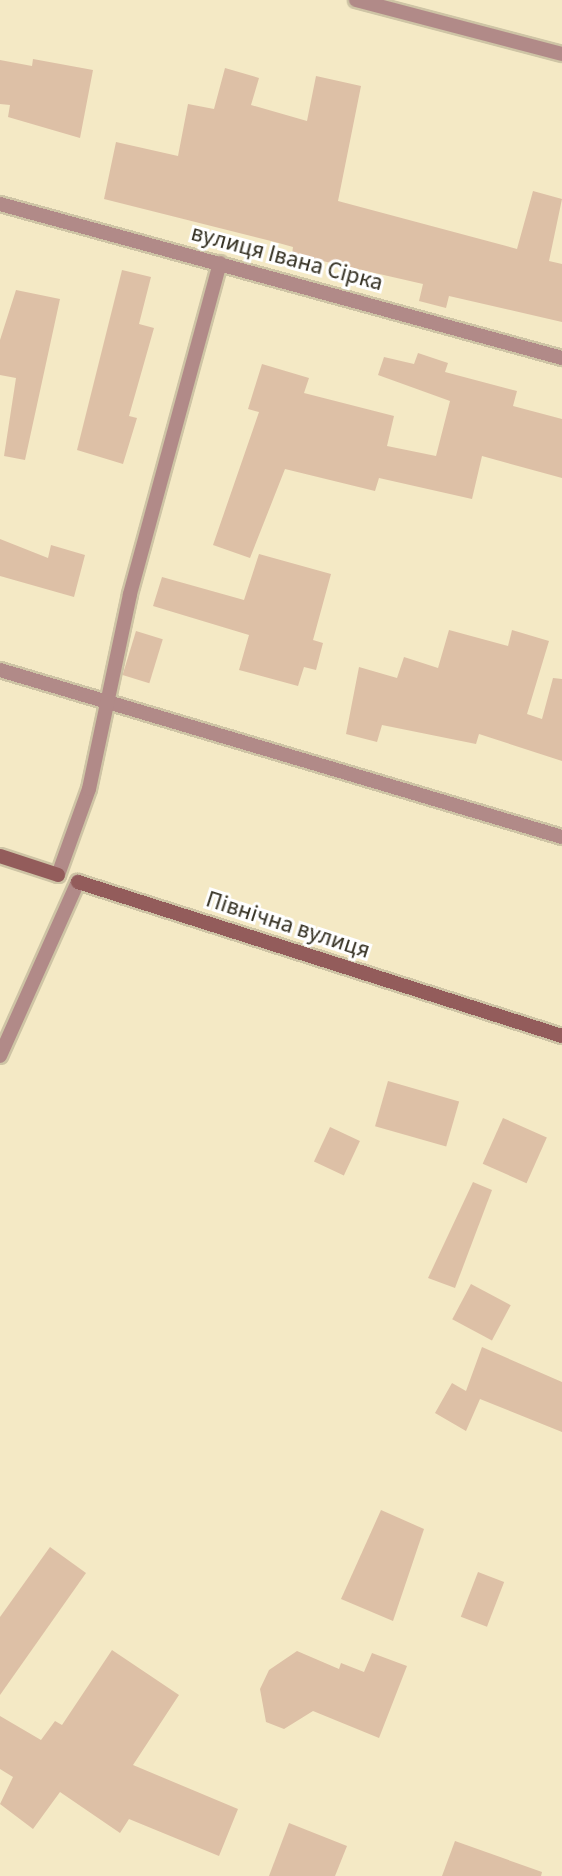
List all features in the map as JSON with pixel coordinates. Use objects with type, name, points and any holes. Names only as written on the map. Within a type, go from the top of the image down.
[{"type":"street","points":[[356,0],[562,54]]},
{"type":"street","name":"вулиця Івана Сірка","points":[[0,204],[562,358]]},
{"type":"street","points":[[58,875],[89,789],[107,702],[220,263]]},
{"type":"street","points":[[0,670],[562,837]]},
{"type":"street","name":"Північна вулиця","points":[[0,856],[562,1036]]},
{"type":"street","points":[[0,1056],[78,882]]},
{"type":"building","points":[[33,59],[93,70],[80,138],[8,117],[10,105],[0,104],[0,60],[32,66]]},
{"type":"building","points":[[225,68],[259,78],[251,105],[307,121],[316,76],[361,86],[338,201],[517,249],[533,191],[562,199],[549,261],[562,264],[562,322],[449,296],[446,308],[419,301],[423,284],[292,254],[293,247],[104,199],[116,142],[178,156],[188,104],[214,109]]},
{"type":"building","points":[[122,270],[151,277],[139,324],[154,328],[129,416],[137,418],[123,464],[77,450]]},
{"type":"building","points":[[16,290],[60,299],[25,460],[4,456],[16,378],[0,375],[0,340]]},
{"type":"building","points":[[418,353],[448,363],[445,372],[517,391],[513,406],[562,419],[562,478],[482,456],[472,499],[379,478],[375,491],[285,469],[250,558],[213,545],[259,412],[248,409],[262,364],[309,378],[304,393],[394,416],[387,446],[436,456],[450,401],[378,375],[384,357],[414,364]]},
{"type":"building","points":[[0,539],[48,558],[51,545],[85,555],[74,597],[0,576]]},
{"type":"building","points":[[259,554],[331,574],[313,640],[323,643],[316,670],[304,667],[298,686],[239,670],[249,635],[153,606],[162,577],[244,600]]},
{"type":"building","points":[[449,630],[508,646],[512,630],[549,641],[527,714],[542,719],[553,678],[562,679],[562,761],[479,734],[476,744],[382,725],[377,742],[346,734],[359,667],[397,678],[404,657],[438,668]]},
{"type":"building","points":[[136,631],[163,639],[149,683],[123,675]]},
{"type":"building","points":[[388,1081],[459,1101],[446,1147],[375,1126]]},
{"type":"building","points":[[503,1118],[547,1138],[527,1183],[483,1164]]},
{"type":"building","points":[[330,1127],[360,1141],[344,1175],[314,1161]]},
{"type":"building","points":[[473,1182],[492,1190],[455,1288],[428,1278]]},
{"type":"building","points":[[471,1284],[511,1305],[492,1340],[452,1319]]},
{"type":"building","points":[[482,1347],[562,1382],[562,1432],[480,1399],[466,1431],[435,1413],[452,1383],[466,1391]]},
{"type":"building","points":[[381,1510],[424,1529],[393,1621],[341,1599]]},
{"type":"building","points":[[50,1547],[86,1573],[0,1695],[0,1617]]},
{"type":"building","points":[[478,1572],[504,1582],[487,1627],[461,1617]]},
{"type":"building","points":[[112,1650],[179,1695],[133,1765],[238,1809],[219,1856],[129,1819],[120,1833],[60,1792],[33,1829],[0,1804],[13,1777],[0,1769],[0,1716],[41,1740],[55,1721],[62,1725]]},
{"type":"building","points":[[297,1651],[339,1669],[341,1663],[364,1672],[372,1653],[407,1666],[379,1738],[313,1711],[284,1729],[266,1722],[260,1689],[269,1670]]},
{"type":"building","points":[[289,1823],[347,1846],[335,1876],[269,1876]]},
{"type":"building","points":[[455,1841],[542,1872],[541,1876],[442,1876]]}]
